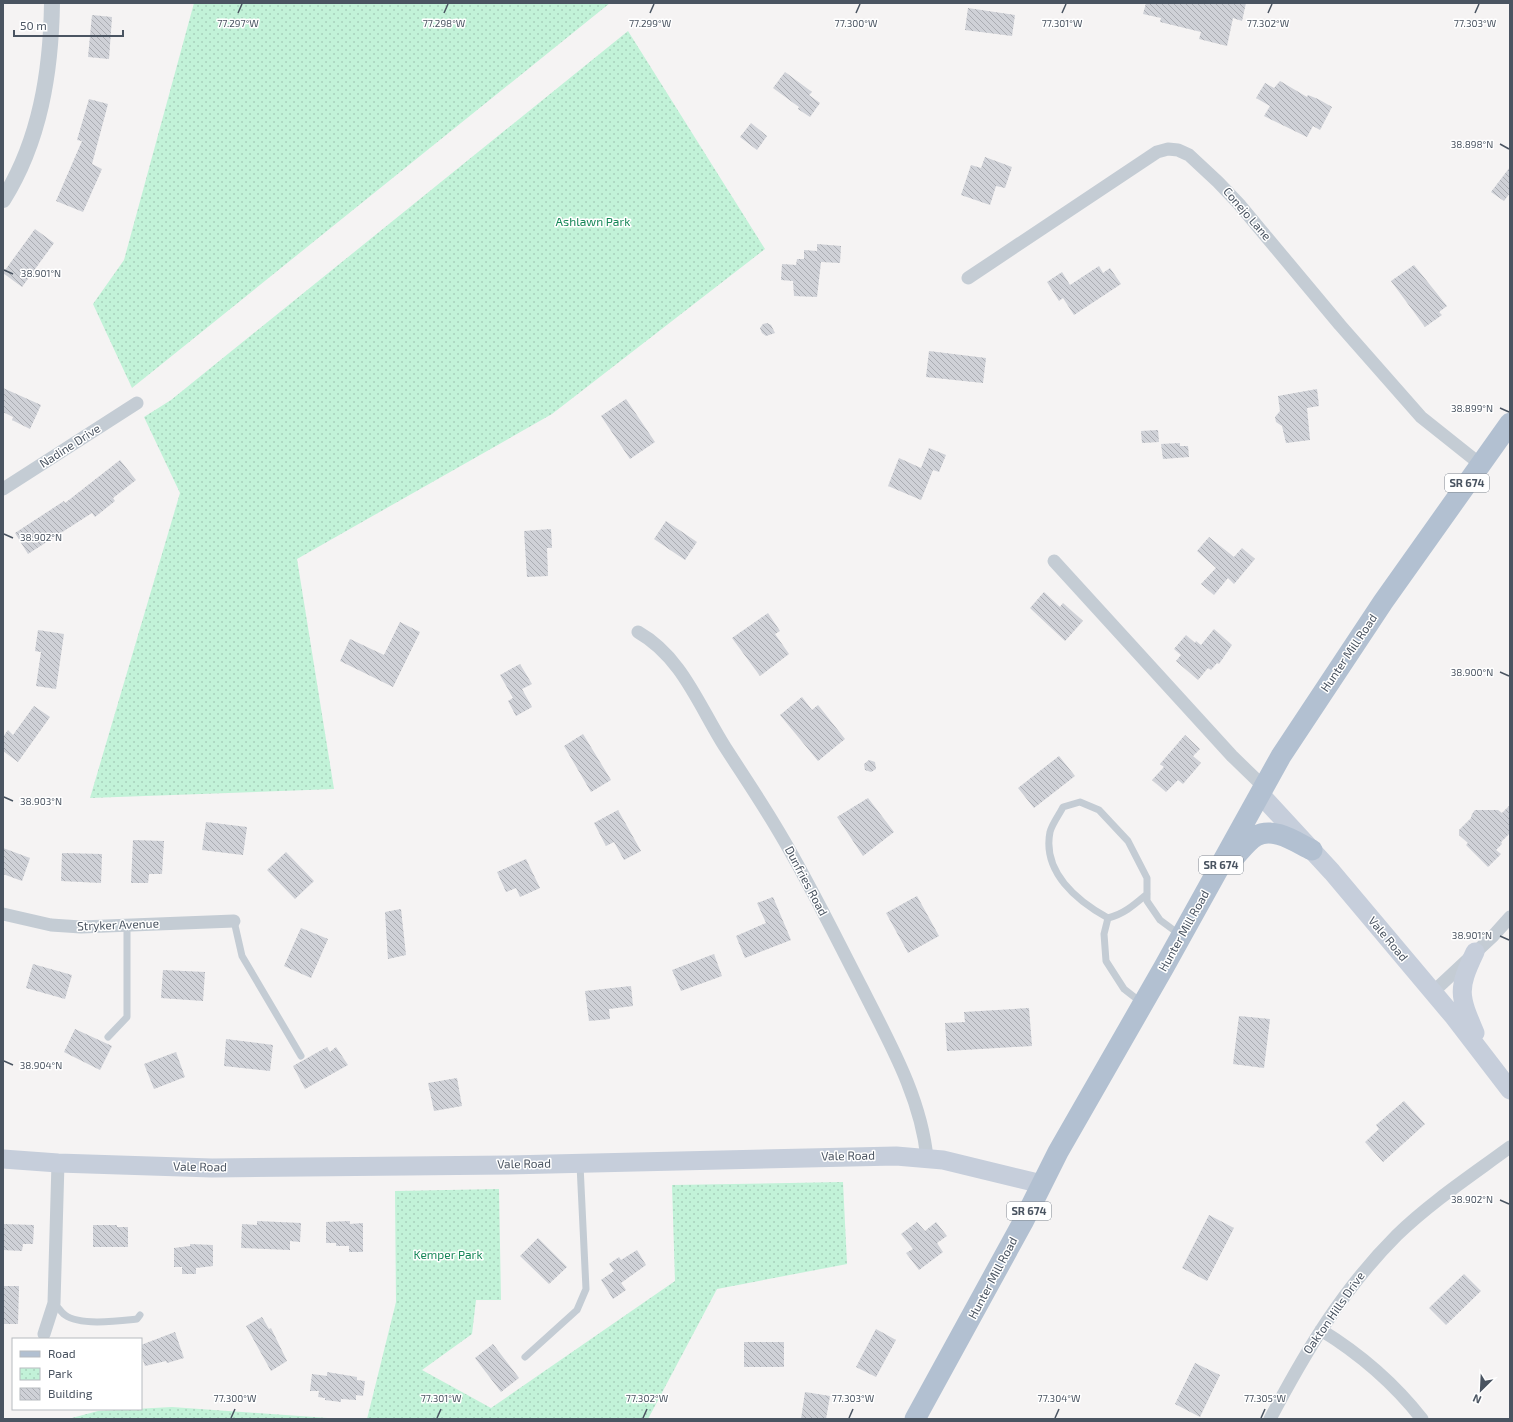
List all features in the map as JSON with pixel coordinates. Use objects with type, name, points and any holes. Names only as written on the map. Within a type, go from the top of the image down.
[{"type":"main road","name":"Hunter Mill Road","points":[[915,1419],[1020,1229],[1058,1152],[1142,1003],[1182,936],[1281,756],[1383,602],[1510,423]]},
{"type":"main road","name":"Vale Road","points":[[1262,790],[1433,992],[1484,1054],[1510,1090]]},
{"type":"main road","points":[[1210,883],[1251,840],[1260,834],[1273,834],[1287,838],[1312,850]]},
{"type":"main road","points":[[1475,952],[1462,982],[1461,996],[1484,1054]]},
{"type":"main road","name":"Vale Road","points":[[3,1159],[58,1163],[219,1168],[580,1163],[851,1156],[927,1158],[1042,1184]]},
{"type":"street","points":[[3,200],[24,160],[36,128],[44,94],[51,34],[52,3]]},
{"type":"street","name":"Conejo Lane","points":[[968,278],[1157,152],[1168,149],[1178,150],[1189,155],[1239,204],[1340,325],[1421,417],[1480,464]]},
{"type":"street","name":"Nadine Drive","points":[[3,489],[136,403]]},
{"type":"street","points":[[1054,561],[1262,790]]},
{"type":"street","name":"Dunfries Road","points":[[638,632],[650,639],[666,652],[678,668],[724,746],[779,831],[805,878],[902,1070],[919,1111],[925,1134],[927,1158]]},
{"type":"street","name":"Stryker Avenue","points":[[3,914],[22,920],[51,925],[81,927],[234,921]]},
{"type":"street","points":[[1433,992],[1510,917]]},
{"type":"street","name":"Oakton Hills Drive","points":[[1270,1419],[1306,1352],[1342,1298],[1367,1267],[1398,1234],[1434,1203],[1510,1147]]},
{"type":"street","points":[[44,1334],[54,1303],[58,1163]]},
{"type":"street","points":[[1321,1330],[1351,1348],[1375,1368],[1422,1419]]},
{"type":"lane","points":[[1147,894],[1120,915],[1108,918],[1092,909],[1070,892],[1049,858],[1050,832],[1063,807],[1080,802],[1099,810],[1128,840],[1147,878],[1147,894],[1147,901],[1160,920],[1182,936]]},
{"type":"lane","points":[[1108,918],[1104,934],[1106,961],[1124,989],[1142,1003]]},
{"type":"lane","points":[[234,921],[242,956],[301,1056]]},
{"type":"lane","points":[[108,1036],[127,1017],[127,925]]},
{"type":"lane","points":[[525,1358],[577,1310],[586,1289],[580,1163]]},
{"type":"lane","points":[[54,1303],[65,1315],[78,1321],[117,1321],[137,1319],[140,1315]]},
{"type":"green space","points":[[194,3],[610,3],[132,388],[93,304],[124,260]]},
{"type":"green space","name":"Ashlawn Park","points":[[628,31],[765,249],[552,414],[297,559],[334,789],[90,798],[180,493],[144,417],[171,400]]},
{"type":"green space","name":"Kemper Park","points":[[843,1182],[847,1264],[717,1289],[648,1419],[367,1419],[396,1302],[395,1191],[499,1189],[501,1300],[476,1300],[472,1334],[422,1370],[491,1408],[675,1281],[672,1185]]},
{"type":"green space","points":[[172,1407],[342,1419],[68,1419],[98,1411],[142,1410],[142,1409]]},
{"type":"building","points":[[1146,3],[1246,3],[1242,21],[1233,18],[1227,46],[1199,39],[1201,32],[1160,22],[1161,18],[1143,14]]},
{"type":"building","points":[[968,8],[1015,15],[1012,36],[965,30]]},
{"type":"building","points":[[92,15],[112,17],[109,59],[88,57]]},
{"type":"building","points":[[785,72],[812,92],[809,95],[820,103],[810,117],[773,88]]},
{"type":"building","points":[[1280,81],[1307,97],[1308,95],[1318,99],[1332,107],[1320,130],[1313,126],[1307,137],[1264,116],[1270,106],[1256,98],[1265,83],[1274,88]]},
{"type":"building","points":[[89,99],[108,104],[92,164],[102,169],[83,212],[56,201],[82,141],[77,140]]},
{"type":"building","points":[[751,123],[767,136],[757,150],[740,137]]},
{"type":"building","points":[[985,157],[1012,167],[1005,188],[996,186],[990,205],[961,195],[971,165],[981,168]]},
{"type":"building","points":[[1510,167],[1510,193],[1504,201],[1491,192]]},
{"type":"building","points":[[35,229],[54,243],[22,287],[3,273]]},
{"type":"building","points":[[817,244],[841,246],[840,263],[821,262],[817,297],[794,296],[793,281],[781,280],[782,264],[796,265],[797,259],[804,259],[804,250],[817,251]]},
{"type":"building","points":[[1414,265],[1447,306],[1439,312],[1442,315],[1425,327],[1391,281]]},
{"type":"building","points":[[1099,266],[1103,273],[1110,268],[1121,284],[1074,315],[1063,298],[1059,301],[1047,282],[1062,272],[1070,285]]},
{"type":"building","points":[[767,323],[771,325],[775,333],[766,336],[762,333],[760,328],[763,324]]},
{"type":"building","points":[[929,351],[986,358],[983,383],[926,377]]},
{"type":"building","points":[[3,388],[41,405],[30,429],[12,420],[13,417],[3,412]]},
{"type":"building","points":[[1317,389],[1319,406],[1307,408],[1310,440],[1286,443],[1282,426],[1276,422],[1275,417],[1280,411],[1278,396]]},
{"type":"building","points":[[626,399],[655,442],[630,459],[601,416]]},
{"type":"building","points":[[1158,430],[1159,442],[1142,443],[1141,431]]},
{"type":"building","points":[[1180,443],[1180,446],[1188,446],[1189,457],[1163,459],[1161,444]]},
{"type":"building","points":[[929,448],[946,455],[939,472],[933,470],[921,500],[888,486],[899,458],[921,468]]},
{"type":"building","points":[[120,460],[136,480],[113,498],[115,501],[95,517],[92,513],[28,554],[15,533],[64,501],[65,503]]},
{"type":"building","points":[[666,521],[697,542],[685,560],[654,539]]},
{"type":"building","points":[[551,529],[552,548],[547,548],[548,576],[527,577],[524,531]]},
{"type":"building","points":[[1209,537],[1234,557],[1242,548],[1255,559],[1234,584],[1228,578],[1214,595],[1201,584],[1216,568],[1197,551]]},
{"type":"building","points":[[1044,592],[1060,607],[1063,603],[1083,621],[1065,641],[1030,608]]},
{"type":"building","points":[[768,613],[780,631],[775,634],[789,654],[760,676],[732,638]]},
{"type":"building","points":[[400,622],[420,632],[393,687],[340,661],[350,639],[384,655]]},
{"type":"building","points":[[1214,629],[1232,645],[1219,664],[1217,663],[1211,670],[1208,668],[1198,680],[1176,661],[1181,655],[1174,649],[1186,635],[1195,643],[1196,641],[1201,645]]},
{"type":"building","points":[[38,630],[64,634],[56,689],[36,686],[41,652],[35,651]]},
{"type":"building","points":[[520,664],[532,684],[522,689],[532,707],[516,716],[508,701],[513,698],[500,675]]},
{"type":"building","points":[[802,697],[812,710],[818,705],[845,739],[818,761],[780,715]]},
{"type":"building","points":[[34,706],[50,717],[18,762],[3,751],[3,737],[8,730],[13,735]]},
{"type":"building","points":[[583,734],[611,780],[591,792],[564,746]]},
{"type":"building","points":[[1185,735],[1200,749],[1193,756],[1201,763],[1183,784],[1178,780],[1166,792],[1152,780],[1164,767],[1160,764]]},
{"type":"building","points":[[1059,756],[1075,776],[1034,808],[1018,788]]},
{"type":"building","points":[[869,760],[875,762],[876,769],[871,772],[865,770],[864,764]]},
{"type":"building","points":[[868,798],[894,832],[863,856],[837,817]]},
{"type":"building","points":[[1510,805],[1510,833],[1501,842],[1502,844],[1496,850],[1501,854],[1488,867],[1466,845],[1468,843],[1459,835],[1459,830],[1471,818],[1475,810],[1498,810],[1502,813]]},
{"type":"building","points":[[618,810],[641,851],[624,860],[614,842],[606,846],[594,823]]},
{"type":"building","points":[[206,822],[247,827],[243,855],[202,850]]},
{"type":"building","points":[[133,840],[164,841],[162,874],[149,874],[148,883],[131,883]]},
{"type":"building","points":[[3,848],[30,858],[22,881],[3,874]]},
{"type":"building","points":[[286,852],[314,881],[295,899],[267,870]]},
{"type":"building","points":[[62,853],[102,854],[101,883],[61,881]]},
{"type":"building","points":[[526,859],[540,888],[520,897],[516,888],[506,892],[497,872]]},
{"type":"building","points":[[917,896],[939,936],[908,953],[886,913]]},
{"type":"building","points":[[773,897],[791,940],[745,958],[736,936],[766,923],[757,903]]},
{"type":"building","points":[[401,909],[406,955],[388,959],[385,912]]},
{"type":"building","points":[[301,928],[328,939],[311,978],[284,966]]},
{"type":"building","points":[[714,954],[722,976],[681,991],[672,970]]},
{"type":"building","points":[[33,964],[72,975],[65,999],[26,988]]},
{"type":"building","points":[[163,970],[205,972],[203,1001],[161,998]]},
{"type":"building","points":[[631,986],[633,1006],[609,1009],[610,1019],[589,1021],[585,991]]},
{"type":"building","points":[[1029,1008],[1032,1046],[947,1051],[945,1023],[965,1022],[964,1012]]},
{"type":"building","points":[[1239,1016],[1270,1019],[1264,1068],[1233,1064]]},
{"type":"building","points":[[75,1029],[112,1046],[100,1070],[64,1052]]},
{"type":"building","points":[[226,1039],[273,1045],[270,1071],[224,1066]]},
{"type":"building","points":[[327,1047],[330,1052],[336,1047],[348,1065],[305,1089],[293,1066]]},
{"type":"building","points":[[176,1052],[185,1077],[154,1089],[144,1064]]},
{"type":"building","points":[[457,1078],[462,1106],[434,1111],[428,1083]]},
{"type":"building","points":[[1404,1101],[1425,1124],[1383,1162],[1365,1142],[1379,1129],[1376,1125]]},
{"type":"building","points":[[1209,1215],[1234,1228],[1207,1281],[1182,1268]]},
{"type":"building","points":[[257,1221],[301,1223],[300,1242],[290,1241],[290,1250],[241,1248],[242,1224],[257,1225]]},
{"type":"building","points":[[350,1221],[350,1224],[363,1223],[363,1252],[349,1252],[349,1246],[336,1246],[336,1243],[326,1243],[326,1222]]},
{"type":"building","points":[[917,1222],[925,1231],[936,1222],[947,1236],[937,1243],[943,1252],[919,1270],[906,1253],[913,1249],[901,1234]]},
{"type":"building","points":[[3,1224],[34,1225],[33,1244],[23,1244],[22,1251],[3,1250]]},
{"type":"building","points":[[93,1225],[117,1225],[117,1227],[128,1227],[128,1247],[93,1247]]},
{"type":"building","points":[[538,1238],[567,1267],[549,1284],[520,1256]]},
{"type":"building","points":[[190,1244],[213,1245],[213,1266],[196,1268],[196,1274],[182,1274],[182,1267],[174,1267],[174,1248],[190,1246]]},
{"type":"building","points":[[637,1250],[646,1265],[621,1283],[626,1290],[613,1299],[601,1280],[614,1271],[609,1264],[619,1257],[621,1260]]},
{"type":"building","points":[[1464,1274],[1481,1291],[1446,1325],[1429,1308]]},
{"type":"building","points":[[3,1286],[19,1286],[18,1324],[3,1324]]},
{"type":"building","points":[[262,1317],[269,1329],[271,1328],[287,1361],[271,1371],[246,1326]]},
{"type":"building","points":[[876,1329],[896,1340],[876,1377],[856,1367]]},
{"type":"building","points":[[175,1332],[184,1358],[167,1363],[166,1361],[145,1366],[142,1357],[142,1345]]},
{"type":"building","points":[[744,1342],[784,1342],[784,1367],[744,1367]]},
{"type":"building","points":[[493,1344],[519,1378],[501,1392],[475,1358]]},
{"type":"building","points":[[1195,1363],[1220,1375],[1200,1417],[1175,1404]]},
{"type":"building","points":[[327,1372],[357,1377],[357,1380],[365,1381],[363,1396],[356,1395],[356,1400],[341,1399],[341,1402],[325,1400],[325,1398],[318,1397],[319,1391],[310,1391],[312,1374],[327,1376]]},
{"type":"building","points":[[805,1392],[830,1396],[826,1419],[801,1419]]}]
